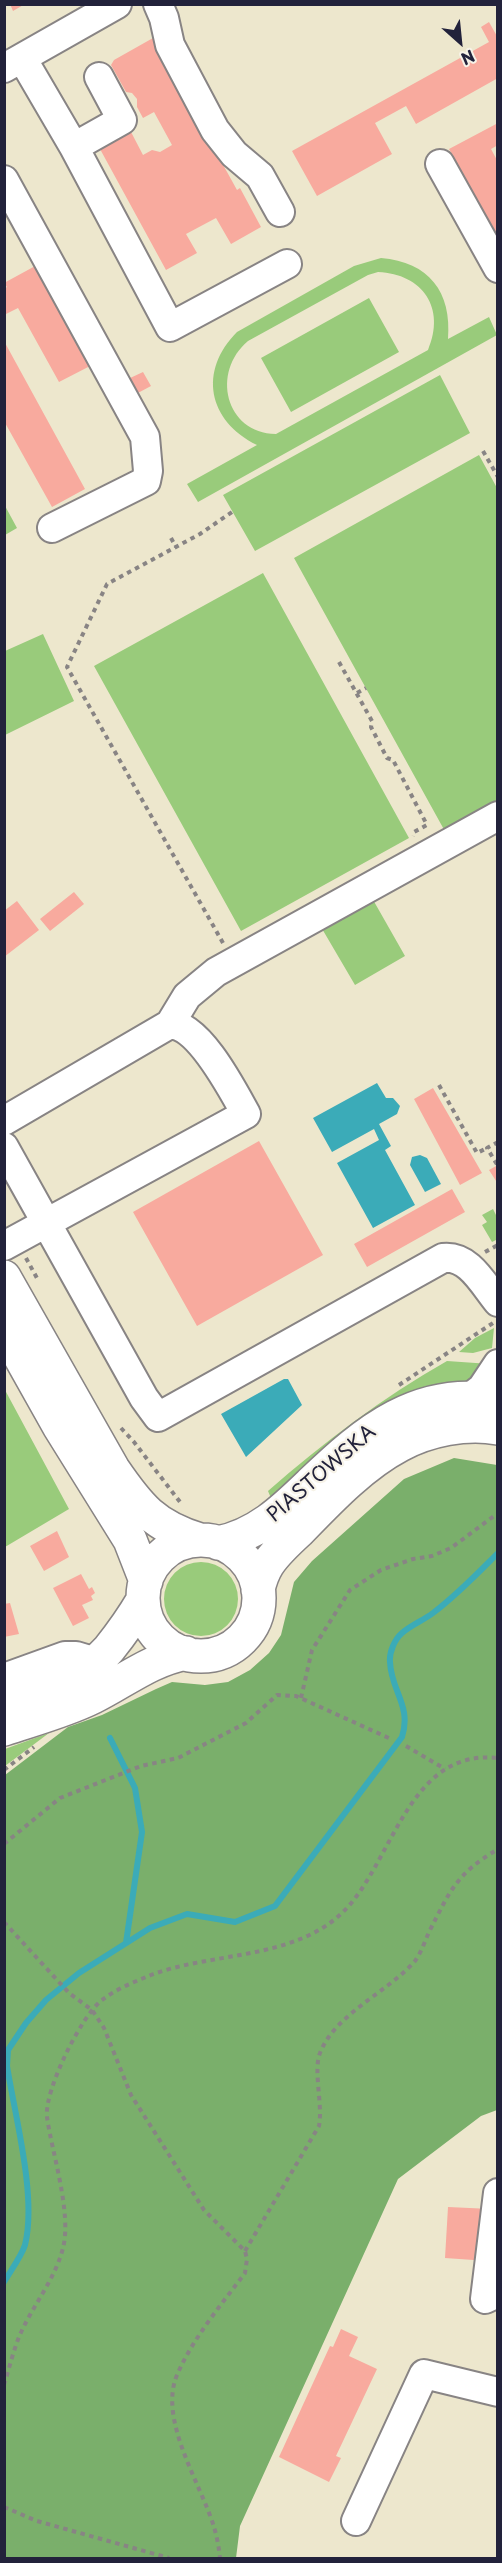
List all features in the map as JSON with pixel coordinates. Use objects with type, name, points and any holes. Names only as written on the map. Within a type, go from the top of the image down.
[{"type":"main road","points":[[4,1277],[113,1469],[127,1489],[157,1521],[168,1529],[228,1546],[245,1560],[256,1579],[259,1600],[255,1620],[243,1638],[227,1650],[196,1655],[186,1653],[167,1644],[153,1630],[148,1620],[144,1591],[130,1540],[59,1426],[4,1328]]},
{"type":"main road","name":"PIASTOWSKA","points":[[209,1541],[245,1535],[267,1522],[361,1437],[382,1423],[424,1405],[456,1399],[483,1400]]},
{"type":"main road","name":"PIASTOWSKA","points":[[258,1590],[263,1573],[277,1553],[312,1517],[377,1459],[419,1436],[468,1426],[498,1428]]},
{"type":"main road","points":[[4,1707],[64,1683],[96,1662],[108,1650],[144,1591],[153,1565],[166,1552],[182,1543],[209,1541]]},
{"type":"main road","points":[[4,1729],[92,1698],[154,1662],[186,1653]]},
{"type":"street","points":[[117,4],[13,63],[74,147],[170,327],[287,264]]},
{"type":"street","points":[[158,4],[164,18],[170,45],[215,130],[234,154],[260,176],[280,212]]},
{"type":"street","points":[[74,147],[122,120],[99,78]]},
{"type":"street","points":[[440,164],[498,268]]},
{"type":"street","points":[[4,180],[145,437],[148,471],[146,481],[52,528]]},
{"type":"street","points":[[4,1121],[170,1024],[195,986],[234,962],[498,816]]},
{"type":"street","points":[[4,1246],[246,1114],[230,1085],[206,1050],[183,1027],[170,1024]]},
{"type":"street","points":[[4,1147],[144,1398],[158,1417],[443,1258],[454,1257],[464,1261],[498,1302]]},
{"type":"street","points":[[483,1400],[482,1388],[498,1364]]},
{"type":"street","points":[[4,1678],[65,1656],[76,1656],[96,1662]]},
{"type":"street","points":[[498,2193],[485,2299],[498,2293]]},
{"type":"street","points":[[356,2520],[424,2374],[498,2392]]},
{"type":"path","points":[[483,451],[498,477]]},
{"type":"path","points":[[232,512],[200,534],[107,584],[67,667],[234,962]]},
{"type":"path","points":[[171,538],[176,547]]},
{"type":"path","points":[[339,662],[372,721],[370,727],[387,758],[393,760],[427,825],[414,832],[412,840],[422,858]]},
{"type":"path","points":[[357,693],[366,688]]},
{"type":"path","points":[[439,1085],[477,1153],[498,1142]]},
{"type":"path","points":[[487,1148],[498,1166]]},
{"type":"path","points":[[484,1252],[498,1245]]},
{"type":"path","points":[[391,1391],[458,1348],[476,1333],[498,1321]]},
{"type":"path","points":[[126,1434],[184,1506]]},
{"type":"path","points":[[301,1698],[312,1650],[350,1590],[381,1570],[413,1559],[432,1556],[451,1548],[498,1513]]},
{"type":"path","points":[[4,1844],[60,1797],[141,1766],[178,1758],[246,1723],[278,1695],[301,1698],[391,1739]]},
{"type":"path","points":[[406,1746],[445,1769]]},
{"type":"path","points":[[4,2385],[19,2337],[52,2278],[64,2247],[65,2222],[47,2114],[51,2090],[64,2058],[92,2010],[119,1989],[152,1975],[191,1962],[250,1953],[285,1944],[318,1930],[343,1912],[362,1886],[418,1795],[445,1769],[466,1758],[498,1758]]},
{"type":"path","points":[[245,2251],[319,2126],[322,2113],[319,2055],[326,2040],[353,2013],[416,1960],[452,1887],[475,1863],[498,1849]]},
{"type":"path","points":[[4,1922],[59,1983],[92,2010],[104,2028],[130,2095],[204,2210],[245,2251],[247,2259],[245,2272],[194,2343],[176,2377],[172,2397],[174,2418],[180,2440],[214,2527],[220,2559]]},
{"type":"path","points":[[4,2507],[37,2521],[169,2559]]},
{"type":"green space","points":[[381,258],[412,266],[434,282],[441,294],[446,307],[448,339],[489,317],[497,335],[198,502],[187,484],[257,445],[240,435],[228,423],[219,409],[214,394],[213,379],[217,363],[225,347],[237,332],[354,266]],"holes":[[[378,272],[394,274],[418,286],[427,296],[432,307],[433,335],[428,350],[276,434],[259,431],[245,423],[235,412],[229,399],[227,384],[236,354],[248,341],[368,275]]]},
{"type":"green space","points":[[369,298],[399,352],[291,412],[261,358]]},
{"type":"green space","points":[[440,375],[470,433],[255,551],[223,495]]},
{"type":"green space","points":[[479,455],[497,488],[497,807],[447,835],[294,558]]},
{"type":"green space","points":[[4,504],[17,528],[5,535],[4,535]]},
{"type":"green space","points":[[263,573],[409,838],[241,931],[94,666]]},
{"type":"green space","points":[[43,634],[74,701],[5,735],[5,651]]},
{"type":"green space","points":[[372,898],[405,956],[355,985],[321,927]]},
{"type":"green space","points":[[493,1209],[497,1217],[498,1239],[492,1242],[482,1225],[487,1222],[482,1215]]},
{"type":"green space","points":[[494,1328],[492,1348],[473,1353],[459,1352],[475,1338]]},
{"type":"green space","points":[[447,1361],[490,1364],[484,1374],[273,1503],[268,1491],[310,1456],[377,1405]]},
{"type":"green space","points":[[5,1390],[69,1509],[4,1547]]},
{"type":"green space","points":[[454,1458],[497,1465],[497,2110],[481,2116],[398,2179],[240,2526],[236,2558],[5,2558],[5,1775],[68,1727],[102,1715],[172,1682],[205,1685],[228,1682],[250,1670],[269,1653],[281,1635],[294,1582],[312,1561],[404,1479]]},
{"type":"green space","points":[[201,1562],[215,1565],[227,1573],[235,1585],[238,1599],[235,1613],[227,1625],[215,1633],[201,1636],[187,1633],[175,1625],[167,1613],[164,1599],[167,1585],[175,1573],[187,1565]]},
{"type":"green space","points":[[49,1733],[5,1766],[5,1749]]},
{"type":"water","points":[[377,1083],[386,1098],[393,1098],[400,1106],[397,1114],[379,1124],[391,1146],[385,1150],[415,1205],[373,1228],[337,1163],[379,1140],[374,1129],[332,1152],[313,1118]]},
{"type":"water","points":[[420,1155],[427,1158],[441,1184],[425,1192],[410,1165],[412,1157]]},
{"type":"water","points":[[284,1379],[288,1379],[302,1405],[246,1457],[221,1414]]},
{"type":"building","points":[[10,4],[25,4],[13,11]]},
{"type":"building","points":[[489,22],[498,38],[498,78],[416,124],[406,106],[375,123],[392,154],[317,196],[292,151],[489,42],[481,27]]},
{"type":"building","points":[[153,38],[237,190],[240,188],[261,227],[231,244],[216,218],[186,234],[197,253],[166,270],[100,149],[131,132],[143,155],[152,150],[160,152],[172,145],[154,112],[143,118],[137,107],[137,99],[132,93],[126,92],[111,65],[114,60]]},
{"type":"building","points":[[498,123],[498,145],[491,149],[498,162],[498,238],[449,149]]},
{"type":"building","points":[[37,265],[92,365],[59,382],[18,308],[4,315],[4,289],[7,287],[4,283]]},
{"type":"building","points":[[4,341],[85,489],[52,507],[4,421]]},
{"type":"building","points":[[143,372],[151,386],[136,394],[128,379]]},
{"type":"building","points":[[74,892],[84,904],[50,931],[40,919]]},
{"type":"building","points":[[17,901],[39,930],[4,957],[4,911]]},
{"type":"building","points":[[433,1088],[482,1173],[460,1185],[414,1099]]},
{"type":"building","points":[[259,1141],[323,1255],[197,1326],[133,1212]]},
{"type":"building","points":[[498,1165],[498,1184],[489,1170]]},
{"type":"building","points":[[452,1189],[465,1212],[367,1267],[354,1244]]},
{"type":"building","points":[[57,1531],[69,1557],[44,1571],[30,1546]]},
{"type":"building","points":[[81,1574],[89,1589],[92,1587],[95,1593],[91,1596],[93,1600],[82,1605],[89,1618],[73,1626],[53,1588]]},
{"type":"building","points":[[10,1603],[19,1634],[4,1637],[4,1604]]},
{"type":"building","points":[[448,2207],[491,2209],[488,2261],[445,2258]]},
{"type":"building","points":[[341,2329],[358,2337],[349,2356],[377,2369],[336,2456],[341,2458],[329,2482],[279,2457],[330,2346],[333,2347]]},
{"type":"waterway","points":[[4,2282],[23,2250],[28,2226],[24,2156],[7,2066],[8,2050],[26,2023],[46,2000],[79,1973],[150,1928],[187,1914],[235,1922],[275,1906],[402,1737],[403,1707],[391,1672],[390,1662],[397,1639],[450,1599],[498,1553]]},
{"type":"waterway","points":[[110,1738],[135,1788],[142,1832],[126,1943]]}]
